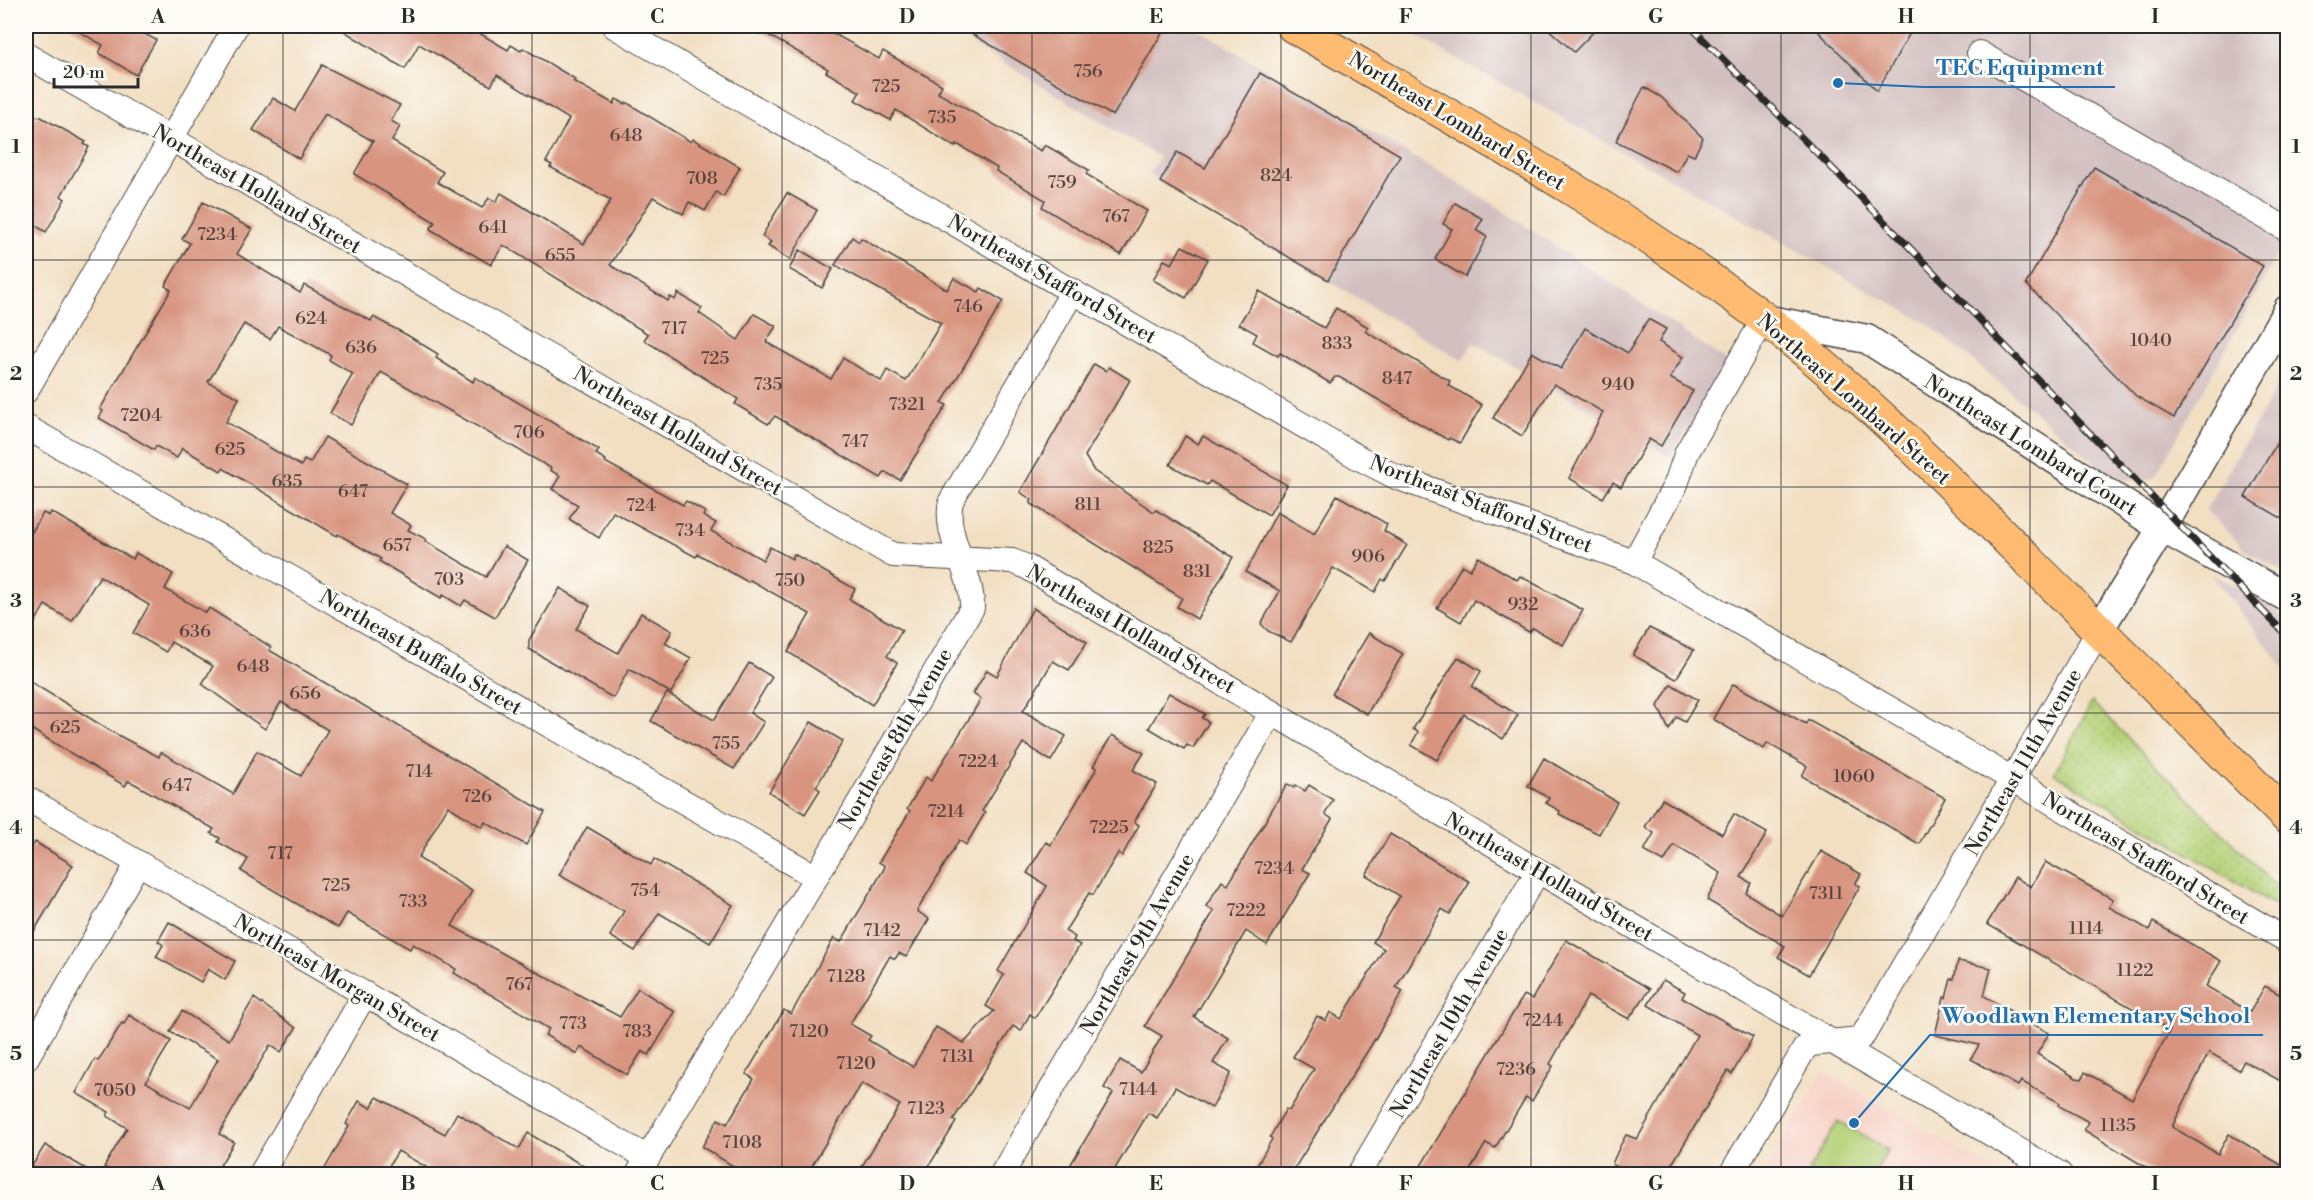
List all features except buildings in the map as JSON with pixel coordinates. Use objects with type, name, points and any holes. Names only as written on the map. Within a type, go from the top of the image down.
[{"type":"main road","name":"Northeast Lombard Street","points":[[1293,26],[1558,181],[1698,270],[1764,319],[1818,362],[1929,463],[2288,818]]},
{"type":"street","points":[[26,392],[236,26]]},
{"type":"street","name":"Northeast Stafford Street","points":[[614,26],[1361,459],[1396,477],[1634,562],[2014,780],[2288,941]]},
{"type":"street","points":[[1979,53],[2288,230]]},
{"type":"street","name":"Northeast Holland Street","points":[[26,55],[893,555],[1012,561],[1027,567],[1538,871],[2060,1174]]},
{"type":"street","name":"Northeast 8th Avenue","points":[[643,1166],[816,877],[972,608],[972,594],[948,517],[951,501],[1073,291]]},
{"type":"street","name":"Northeast 11th Avenue","points":[[1731,1174],[1805,1048],[1811,1044],[1858,1039],[1864,1034],[2288,309]]},
{"type":"street","points":[[1634,562],[1676,484],[1687,452],[1764,319]]},
{"type":"street","name":"Northeast Lombard Court","points":[[1764,319],[1867,339],[2162,528],[2288,598]]},
{"type":"street","name":"Northeast Buffalo Street","points":[[26,427],[816,877]]},
{"type":"street","name":"Northeast 9th Avenue","points":[[1002,1174],[1272,712]]},
{"type":"street","name":"Northeast Morgan Street","points":[[26,798],[365,994],[643,1166]]},
{"type":"street","points":[[26,1059],[138,863]]},
{"type":"street","name":"Northeast 10th Avenue","points":[[1359,1174],[1538,871]]},
{"type":"street","points":[[261,1174],[365,994]]},
{"type":"shaded area","points":[[943,26],[1193,26],[1493,204],[1730,363],[1670,457],[1473,342],[1463,361],[1149,174],[1159,157]]},
{"type":"shaded area","points":[[1399,26],[2287,26],[2287,237],[2155,478],[2117,481],[1930,325]]},
{"type":"shaded area","points":[[2287,369],[2287,575],[2244,549],[2206,510]]},
{"type":"shaded area","points":[[2211,574],[2266,600],[2287,621],[2287,671]]},
{"type":"shaded area","points":[[1824,1072],[2003,1174],[1764,1174]]},
{"type":"green space","points":[[2092,702],[2287,897],[2287,913],[2054,773]]},
{"type":"green space","points":[[1838,1121],[1888,1150],[1874,1174],[1814,1174],[1809,1171]]},
{"type":"railway","points":[[1690,26],[1841,177],[2288,637]]},
{"type":"place","name":"TEC Equipment","points":[[1838,83]]},
{"type":"place","name":"Woodlawn Elementary School","points":[[1854,1123]]}]
